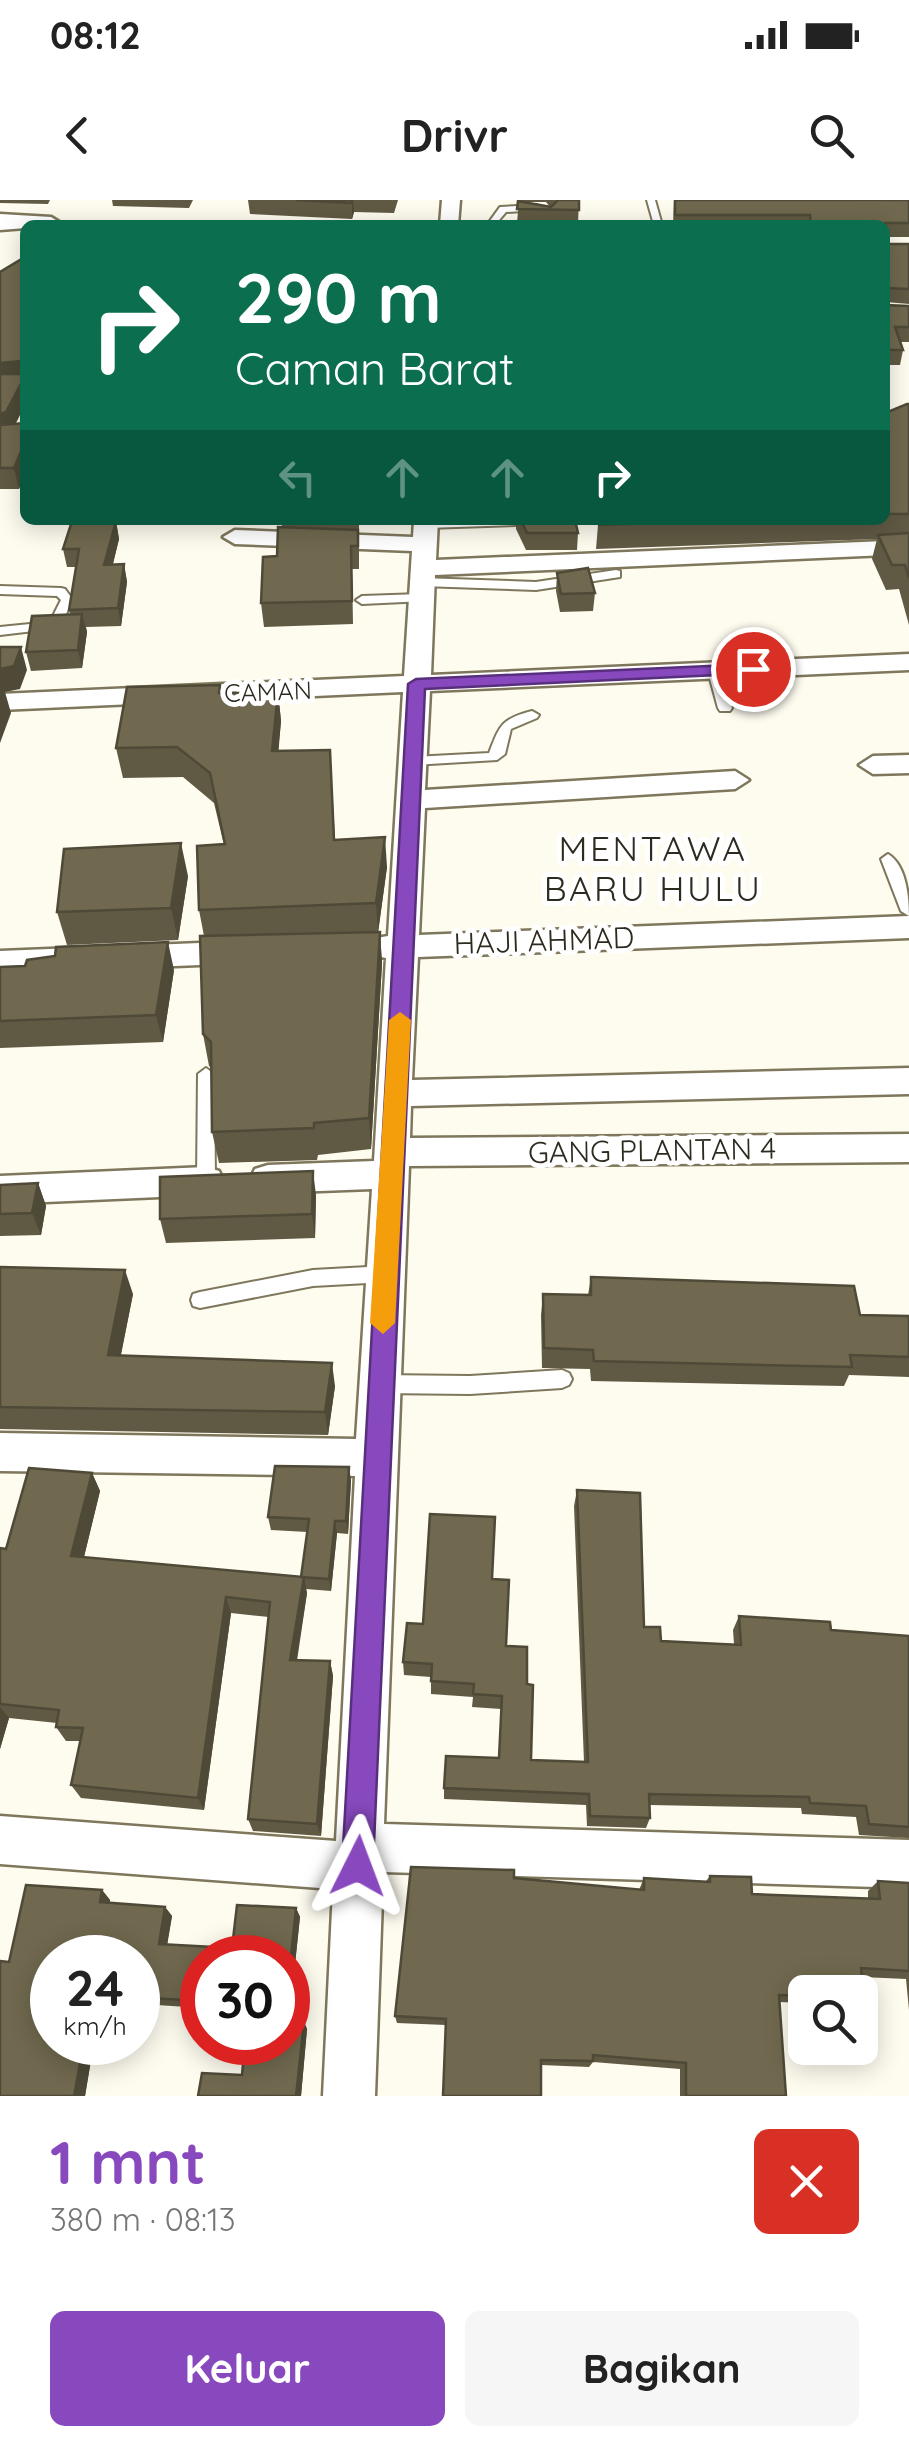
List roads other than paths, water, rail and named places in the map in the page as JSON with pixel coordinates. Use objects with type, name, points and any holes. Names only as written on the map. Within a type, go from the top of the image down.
[{"type":"street","points":[[235,537],[423,556],[909,547]]},
{"type":"street","points":[[349,2096],[379,1384],[423,556]]},
{"type":"street","name":"CAMAN","points":[[0,702],[909,662]]},
{"type":"street","points":[[873,765],[909,764]]},
{"type":"street","points":[[411,800],[735,780]]},
{"type":"street","name":"HAJI AHMAD","points":[[345,948],[909,927]]},
{"type":"street","points":[[0,962],[287,950]]},
{"type":"street","points":[[397,1092],[909,1081]]},
{"type":"street","name":"GANG PLANTAN 4","points":[[0,1190],[206,1181],[393,1163],[909,1148]]},
{"type":"street","points":[[0,1452],[376,1458]]},
{"type":"street","points":[[0,1840],[358,1857],[909,1864]]},
{"type":"lane","points":[[496,220],[508,208],[550,210]]},
{"type":"lane","points":[[362,600],[423,556],[555,525]]},
{"type":"lane","points":[[423,556],[536,586],[616,574]]},
{"type":"lane","points":[[0,590],[61,592],[66,600],[55,625],[0,631]]},
{"type":"lane","points":[[714,671],[726,708]]},
{"type":"lane","points":[[412,761],[492,757],[498,754],[503,727],[512,720],[532,715]]},
{"type":"lane","points":[[888,859],[909,911]]},
{"type":"lane","points":[[206,1074],[206,1181]]},
{"type":"lane","points":[[200,1300],[313,1278],[386,1274]]},
{"type":"lane","points":[[379,1384],[470,1385],[562,1379]]},
{"type":"district","name":"MENTAWA BARU HULU","points":[[653,868]]}]
